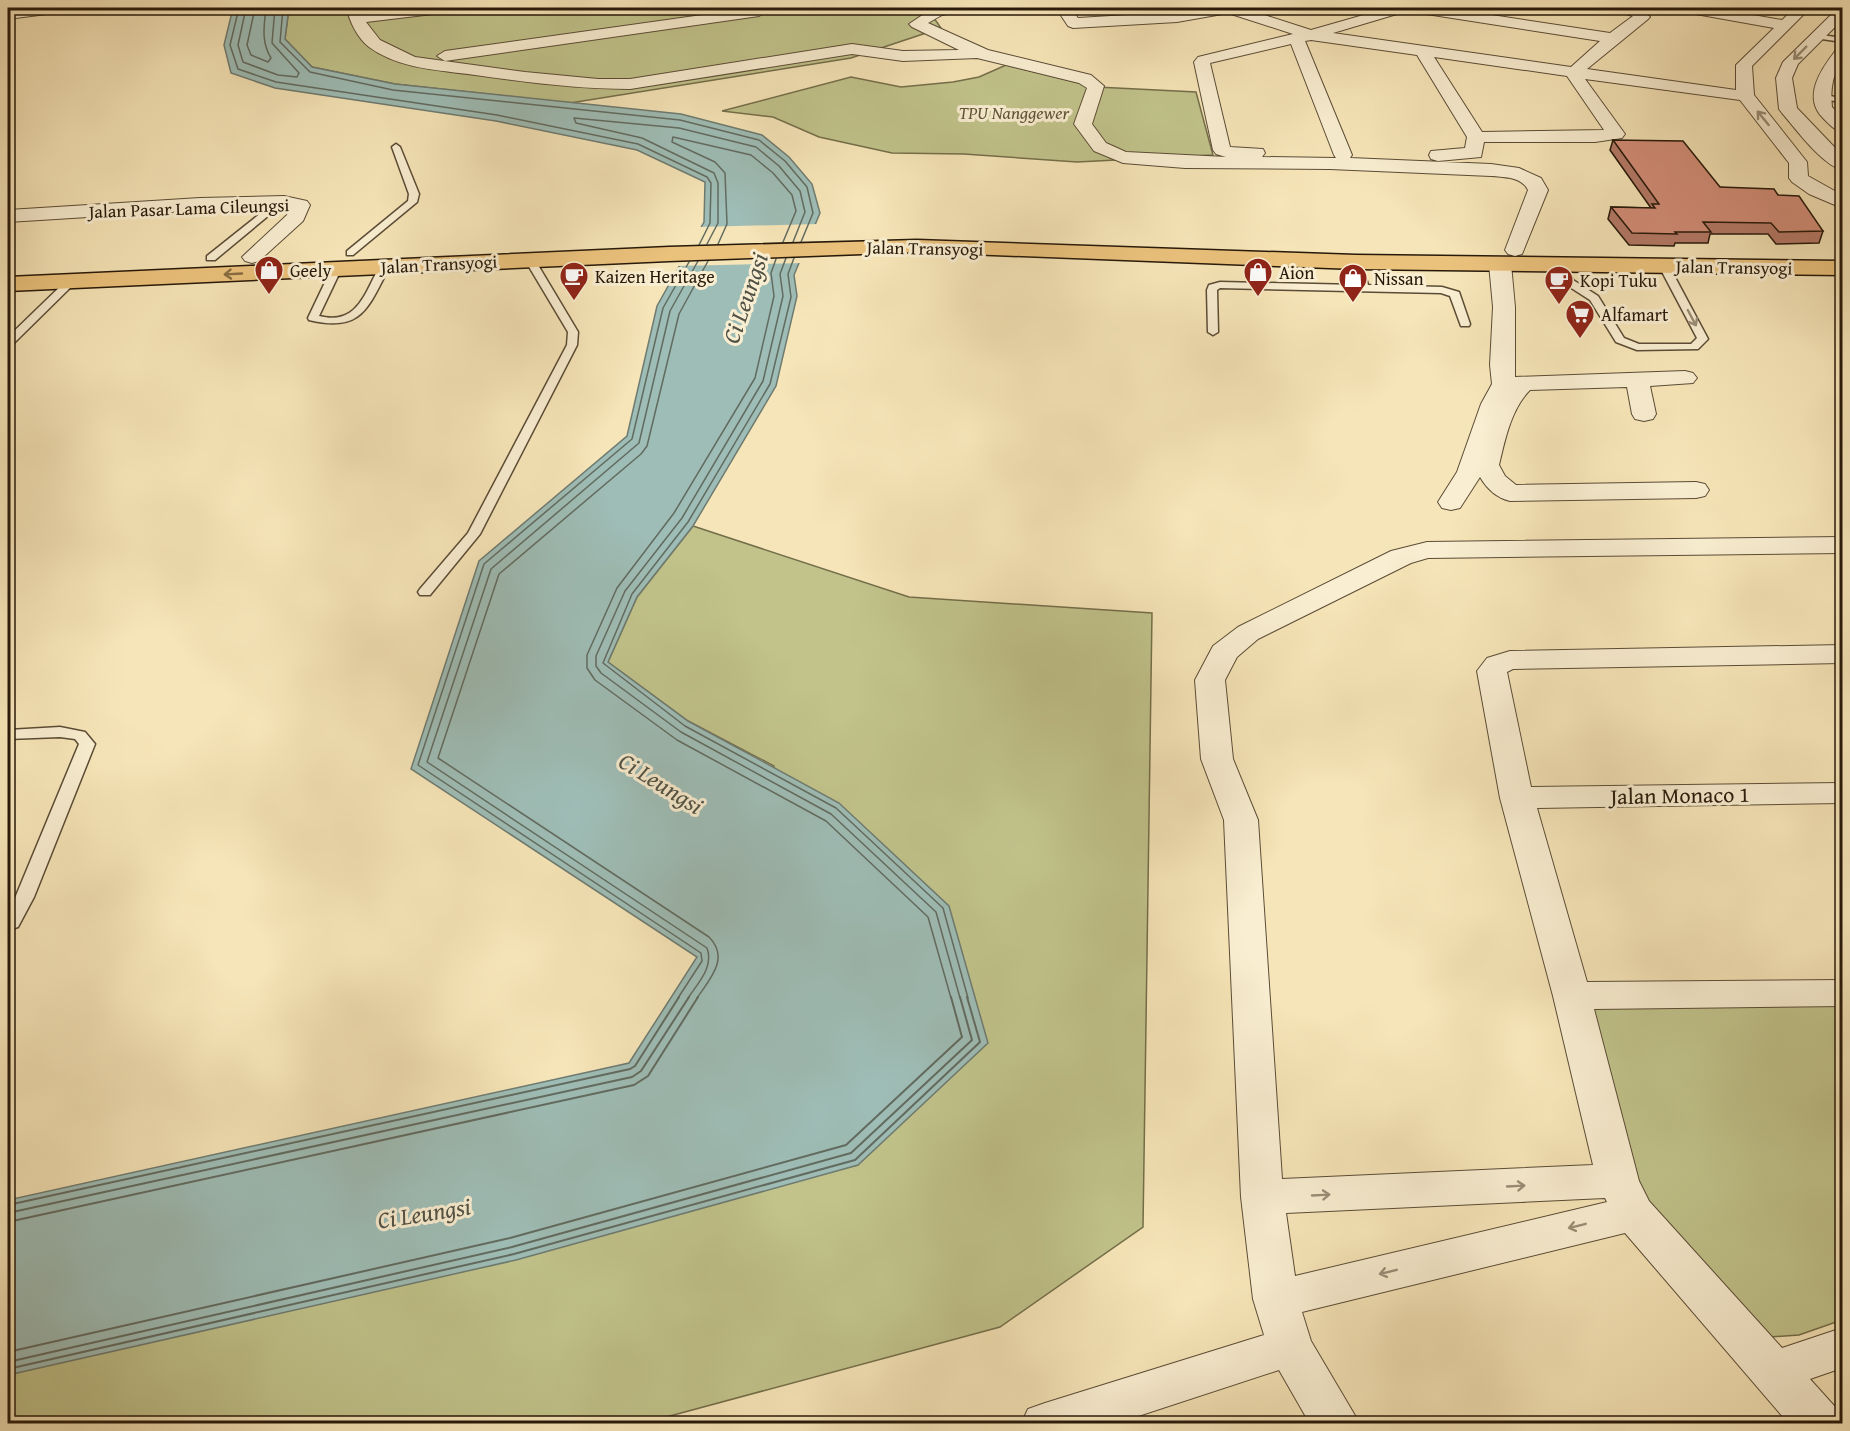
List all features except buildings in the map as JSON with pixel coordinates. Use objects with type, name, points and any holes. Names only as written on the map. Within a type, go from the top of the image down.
[{"type":"highway","name":"Jalan Transyogi","points":[[8,267],[350,253],[671,247],[839,241],[943,233],[1507,257],[1561,266],[1842,268]]},
{"type":"highway","name":"Jalan Transyogi","points":[[839,241],[1356,262],[1507,257],[1842,252]]},
{"type":"highway","name":"Jalan Transyogi","points":[[8,284],[530,260],[671,247]]},
{"type":"street","points":[[8,15],[58,8]]},
{"type":"street","points":[[65,8],[114,8]]},
{"type":"street","points":[[441,8],[355,13],[374,43],[411,61],[525,77],[612,85],[852,49],[903,56],[989,56]]},
{"type":"street","points":[[956,8],[938,11],[917,24],[989,56],[1084,80],[1096,86],[1083,124],[1100,147],[1123,157],[1185,162],[1330,163],[1491,170],[1519,174],[1534,182],[1538,190],[1507,257],[1502,365],[1514,384],[1515,391],[1492,441],[1486,465],[1495,481],[1510,493],[1695,490]]},
{"type":"street","points":[[1063,8],[1073,22],[1230,8],[1282,25],[1304,37],[1745,96]]},
{"type":"street","points":[[1402,8],[1304,37],[1208,57],[1202,62],[1222,150],[1233,153],[1343,155],[1467,155],[1476,151],[1476,137],[1423,52]]},
{"type":"street","points":[[1420,8],[1612,38]]},
{"type":"street","points":[[1572,73],[1612,38],[1642,17],[1636,11],[1620,8]]},
{"type":"street","points":[[1690,8],[1785,25]]},
{"type":"street","points":[[1799,178],[1798,162],[1745,96],[1744,65],[1803,8]]},
{"type":"street","points":[[411,61],[759,11]]},
{"type":"street","points":[[1842,12],[1791,62],[1784,78],[1788,109],[1822,147],[1842,164]]},
{"type":"street","points":[[1304,37],[1343,155]]},
{"type":"street","points":[[1842,54],[1836,71],[1823,81],[1831,108],[1842,127]]},
{"type":"street","points":[[1476,137],[1595,137],[1616,134],[1572,73]]},
{"type":"street","points":[[1784,145],[1822,147]]},
{"type":"street","points":[[1799,178],[1842,188]]},
{"type":"street","points":[[1799,178],[1816,190],[1842,202]]},
{"type":"street","name":"Jalan Pasar Lama Cileungsi","points":[[8,216],[200,204],[284,202],[300,205],[296,217],[252,257]]},
{"type":"street","points":[[1451,502],[1470,472],[1493,404],[1514,384],[1685,378]]},
{"type":"street","points":[[1634,380],[1641,390],[1644,414]]},
{"type":"street","points":[[1336,1424],[1290,1347],[1276,1299],[1262,1197],[1241,820],[1217,759],[1210,680],[1224,652],[1248,633],[1401,557],[1427,550],[1842,545]]},
{"type":"street","points":[[1820,1424],[1626,1197],[1516,798],[1492,671],[1498,664],[1510,660],[1842,654]]},
{"type":"street","name":"Jalan Monaco 1","points":[[1516,798],[1842,793]]},
{"type":"street","points":[[1572,996],[1842,993]]},
{"type":"street","points":[[1262,1197],[1626,1197]]},
{"type":"street","points":[[1276,1299],[1626,1197]]},
{"type":"street","points":[[1045,1424],[1290,1347]]},
{"type":"street","points":[[1773,1371],[1842,1348]]},
{"type":"lane","points":[[1818,36],[1842,40]]},
{"type":"lane","points":[[1831,108],[1842,100]]},
{"type":"lane","points":[[350,253],[412,202],[414,194],[396,147]]},
{"type":"lane","points":[[211,258],[269,211]]},
{"type":"lane","points":[[425,592],[474,534],[572,345],[573,332],[530,260]]},
{"type":"lane","points":[[1356,262],[1363,286]]},
{"type":"lane","points":[[333,276],[313,318],[327,323],[342,322],[356,316],[386,266]]},
{"type":"lane","points":[[1561,266],[1569,282],[1594,298],[1620,340],[1637,347],[1694,347],[1703,339],[1664,266]]},
{"type":"lane","points":[[8,343],[72,281]]},
{"type":"lane","points":[[1213,332],[1212,290],[1216,286],[1363,286],[1449,291],[1455,294],[1465,324]]},
{"type":"lane","points":[[8,734],[60,732],[80,735],[87,744],[25,897],[12,923],[8,924]]},
{"type":"green space","points":[[289,8],[927,8],[941,28],[851,58],[570,103],[395,84],[312,67],[285,39]]},
{"type":"green space","name":"TPU Nanggewer","points":[[1006,65],[1097,87],[1196,92],[1213,155],[1077,162],[964,154],[892,153],[819,137],[773,117],[722,111],[851,77],[901,87],[979,77]]},
{"type":"green space","points":[[693,526],[909,597],[1152,613],[1143,1227],[1000,1327],[644,1423],[8,1423],[8,1375],[858,1165],[774,766],[688,721],[608,662],[637,597]]},
{"type":"green space","points":[[1842,999],[1842,1320],[1799,1335],[1770,1337],[1649,1221],[1590,1007],[1614,1002]]},
{"type":"water","name":"Ci Leungsi","points":[[233,8],[289,8],[285,39],[312,67],[395,84],[681,114],[762,135],[789,157],[812,184],[820,213],[794,275],[797,296],[776,386],[693,526],[637,597],[608,662],[688,721],[839,803],[949,906],[988,1043],[858,1165],[516,1260],[8,1375],[8,1200],[629,1063],[697,957],[411,769],[479,561],[627,436],[657,306],[704,222],[705,182],[637,150],[496,121],[275,88],[231,73],[224,45]]},
{"type":"pier","points":[[818,224],[811,242],[688,245],[698,227]]},
{"type":"pier","points":[[810,244],[802,263],[676,266],[687,248]]},
{"type":"place","name":"Geely","points":[[269,296]]},
{"type":"place","name":"Aion","points":[[1258,298]]},
{"type":"place","name":"Kaizen Heritage","points":[[574,302]]},
{"type":"place","name":"Nissan","points":[[1353,304]]},
{"type":"place","name":"Kopi Tuku","points":[[1559,306]]},
{"type":"place","name":"Alfamart","points":[[1580,340]]}]
